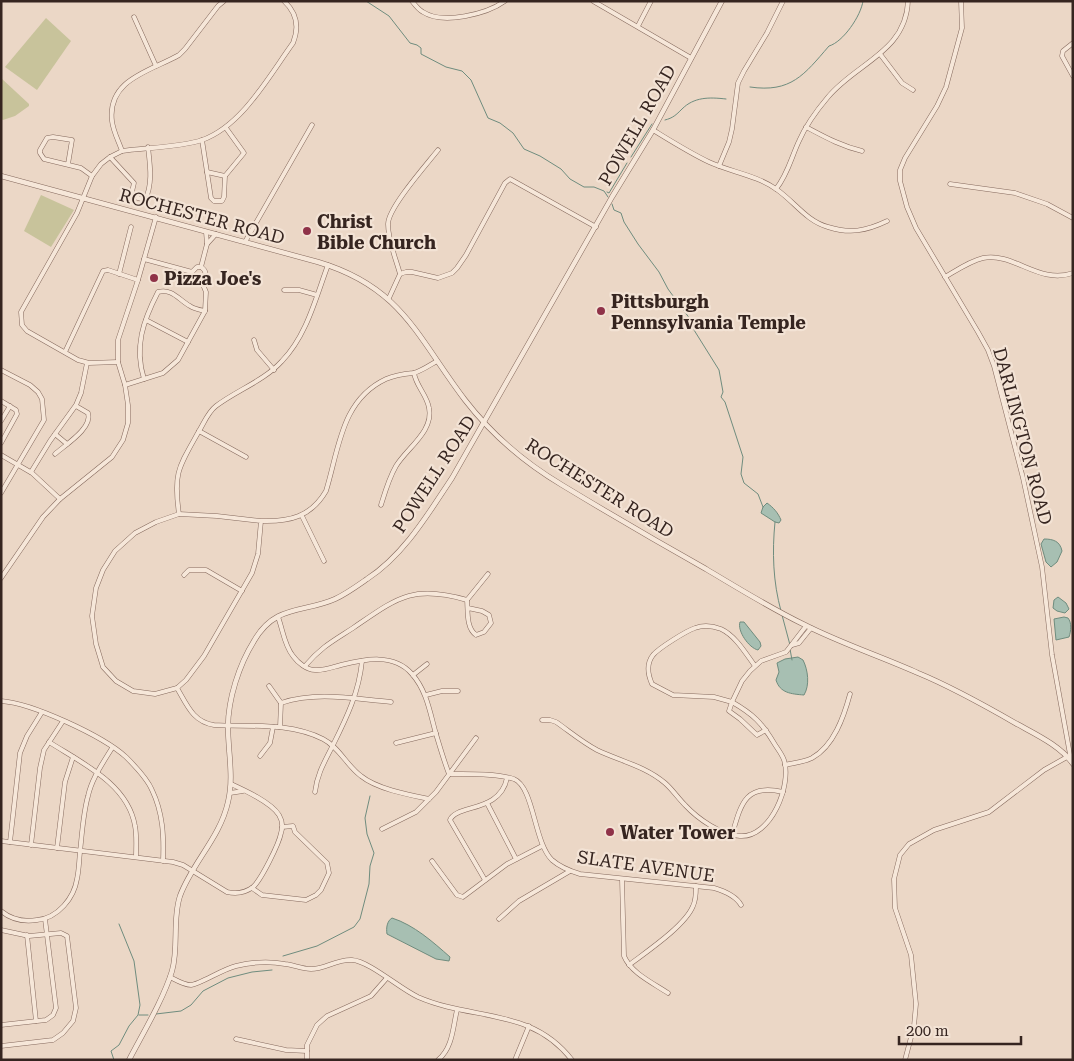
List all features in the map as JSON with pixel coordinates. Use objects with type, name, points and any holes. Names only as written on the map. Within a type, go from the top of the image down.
[{"type":"street","points":[[122,151],[112,122],[115,99],[127,81],[172,59],[185,49],[218,6],[224,1]]},
{"type":"street","points":[[118,362],[78,360],[27,332],[22,325],[21,316],[29,298],[83,199],[92,176],[101,164],[122,151],[202,140],[226,128],[255,95],[293,43],[297,29],[296,19],[284,1]]},
{"type":"street","points":[[412,1],[422,12],[441,19],[466,17],[505,1]]},
{"type":"street","points":[[594,1],[691,58]]},
{"type":"street","points":[[638,26],[651,1]]},
{"type":"street","name":"POWELL ROAD","points":[[129,1060],[170,977],[174,963],[177,908],[181,896],[220,826],[230,792],[228,726],[234,689],[249,650],[262,630],[278,617],[296,609],[334,599],[369,578],[392,559],[405,545],[436,502],[484,423],[652,130],[722,1]]},
{"type":"street","points":[[719,166],[732,129],[738,83],[783,1]]},
{"type":"street","points":[[776,189],[788,172],[806,127],[836,88],[880,54],[899,34],[906,18],[908,1]]},
{"type":"street","name":"DARLINGTON ROAD","points":[[962,1],[962,28],[946,87],[937,106],[905,158],[900,175],[901,188],[916,228],[988,350],[1011,431],[1042,567],[1052,655],[1070,760]]},
{"type":"street","points":[[134,17],[156,66]]},
{"type":"street","points":[[1073,43],[1064,51],[1062,56],[1073,76]]},
{"type":"street","points":[[880,54],[902,83],[913,90]]},
{"type":"street","points":[[245,242],[312,125]]},
{"type":"street","points":[[806,127],[831,141],[862,151]]},
{"type":"street","points":[[202,140],[211,198],[214,201],[222,201],[225,176],[244,154],[226,128]]},
{"type":"street","points":[[652,130],[708,161],[755,178],[776,189],[812,220],[829,228],[847,231],[865,230],[887,221]]},
{"type":"street","points":[[68,164],[72,140],[47,138],[40,150],[42,157],[85,170],[92,176]]},
{"type":"street","points":[[110,157],[134,183],[131,196],[145,200],[150,175],[148,148]]},
{"type":"street","points":[[389,298],[400,274],[389,234],[388,223],[392,211],[438,150]]},
{"type":"street","points":[[207,172],[225,176]]},
{"type":"street","name":"ROCHESTER ROAD","points":[[1,176],[328,265],[361,279],[389,298],[411,322],[437,361],[484,423],[528,462],[561,484],[771,607],[806,626],[937,681],[1028,730],[1056,747],[1070,760]]},
{"type":"street","points":[[400,274],[406,272],[438,278],[452,273],[466,255],[505,183],[510,179],[596,227]]},
{"type":"street","points":[[950,184],[1015,192],[1048,204],[1073,218]]},
{"type":"street","points":[[2,575],[32,531],[60,499],[112,457],[123,440],[128,423],[128,405],[125,385],[118,362],[118,340],[156,217]]},
{"type":"street","points":[[119,274],[132,227]]},
{"type":"street","points":[[201,267],[207,244],[206,232]]},
{"type":"street","points":[[207,244],[216,234]]},
{"type":"street","points":[[945,277],[984,258],[994,258],[1052,276],[1065,276],[1073,273]]},
{"type":"street","points":[[144,259],[192,272]]},
{"type":"street","points":[[179,514],[176,495],[177,474],[199,431],[215,407],[274,370],[284,360],[298,341],[328,265]]},
{"type":"street","points":[[192,272],[197,267],[201,267]]},
{"type":"street","points":[[192,272],[194,279],[201,280],[205,278],[206,274],[201,267]]},
{"type":"street","points":[[65,352],[103,271],[108,270],[138,280]]},
{"type":"street","points":[[125,385],[163,373],[178,360],[206,311],[206,292],[201,280]]},
{"type":"street","points":[[284,290],[299,290],[317,295]]},
{"type":"street","points":[[144,379],[140,367],[139,348],[146,320],[158,292],[164,291],[176,295],[190,306],[206,311]]},
{"type":"street","points":[[146,320],[188,342]]},
{"type":"street","points":[[254,340],[256,350],[274,370]]},
{"type":"street","points":[[261,521],[255,564],[242,591],[204,656],[186,680],[177,688],[155,694],[133,691],[116,681],[103,667],[96,644],[92,616],[96,588],[103,570],[115,551],[135,533],[156,522],[179,514],[261,521],[282,521],[302,516],[321,499],[326,491],[347,417],[357,401],[374,385],[386,379],[402,373],[414,373],[437,361]]},
{"type":"street","points":[[31,472],[55,434],[76,406],[88,362]]},
{"type":"street","points":[[1,370],[30,385],[38,392],[43,406],[44,420],[1,493]]},
{"type":"street","points":[[381,505],[395,467],[424,431],[429,421],[429,406],[417,384],[414,373]]},
{"type":"street","points":[[1,401],[16,410],[16,417],[1,443]]},
{"type":"street","points":[[1,421],[10,406]]},
{"type":"street","points":[[55,454],[78,436],[89,419],[88,413],[76,406]]},
{"type":"street","points":[[199,431],[246,457]]},
{"type":"street","points":[[55,434],[68,444]]},
{"type":"street","points":[[1,455],[31,472],[60,499]]},
{"type":"street","points":[[302,516],[324,561]]},
{"type":"street","points":[[184,575],[189,570],[206,570],[242,591]]},
{"type":"street","points":[[468,608],[490,615],[491,623],[484,632],[476,635],[472,633],[469,624],[467,600],[488,574]]},
{"type":"street","points":[[305,666],[330,642],[388,604],[424,592],[440,593],[467,600]]},
{"type":"street","points":[[278,617],[288,649],[297,661],[312,670],[362,660],[385,659],[403,666],[413,675],[426,695],[448,774]]},
{"type":"street","points":[[542,720],[556,722],[596,749],[653,774],[670,788],[686,807],[715,827],[732,835],[748,835],[760,830],[770,819],[786,784],[784,759],[766,730],[754,716],[732,702],[714,697],[674,694],[652,684],[648,675],[653,655],[695,628],[708,626],[722,629],[730,635],[754,666]]},
{"type":"street","points":[[766,730],[757,735],[740,719],[729,712],[732,702],[742,681],[754,666],[761,661],[786,652],[806,626]]},
{"type":"street","points":[[792,645],[799,643],[811,628]]},
{"type":"street","points":[[315,792],[320,767],[354,699],[362,660]]},
{"type":"street","points":[[413,675],[427,664]]},
{"type":"street","points":[[269,686],[281,703],[280,727]]},
{"type":"street","points":[[177,688],[194,716],[207,724],[273,726],[301,730],[316,735],[328,741],[351,768],[367,780],[429,799]]},
{"type":"street","points":[[426,695],[442,691],[458,691]]},
{"type":"street","points":[[785,765],[811,758],[821,752],[830,741],[838,726],[850,694]]},
{"type":"street","points":[[281,703],[304,697],[322,696],[391,702]]},
{"type":"street","points":[[1,701],[19,704],[63,721],[90,734],[125,756],[152,788],[162,820],[164,837],[163,861]]},
{"type":"street","points":[[10,842],[20,753],[27,736],[42,712]]},
{"type":"street","points":[[31,845],[40,768],[44,750],[63,721]]},
{"type":"street","points":[[260,756],[270,742],[273,726]]},
{"type":"street","points":[[396,742],[436,733]]},
{"type":"street","points":[[382,828],[416,812],[429,799],[476,738]]},
{"type":"street","points":[[49,742],[97,773],[117,789],[132,813],[135,826],[136,857]]},
{"type":"street","points":[[1,912],[23,921],[45,919],[57,912],[68,901],[77,881],[88,795],[97,773],[112,748]]},
{"type":"street","points":[[57,848],[65,782],[73,757]]},
{"type":"street","points":[[904,1060],[913,1031],[916,1004],[911,955],[894,908],[894,879],[900,855],[909,844],[934,830],[989,812],[1044,770],[1070,760]]},
{"type":"street","name":"SLATE AVENUE","points":[[448,774],[482,774],[519,782],[525,792],[542,846],[551,860],[570,871],[720,890],[738,900],[741,905]]},
{"type":"street","points":[[485,880],[450,820],[454,815],[487,803],[499,793],[507,778]]},
{"type":"street","points":[[1,841],[178,863],[227,892],[242,892],[252,888],[262,875],[280,838],[282,827],[280,816],[272,807],[230,784]]},
{"type":"street","points":[[732,835],[741,805],[747,797],[762,790],[770,789],[783,792]]},
{"type":"street","points":[[230,792],[243,791]]},
{"type":"street","points":[[487,803],[516,859]]},
{"type":"street","points":[[252,888],[262,895],[306,900],[316,896],[325,884],[329,873],[327,863],[295,832],[293,826],[282,827]]},
{"type":"street","points":[[432,861],[460,897],[466,896],[485,880],[516,859],[542,846]]},
{"type":"street","points":[[499,919],[519,901],[570,871]]},
{"type":"street","points":[[622,879],[624,956],[629,965],[668,993]]},
{"type":"street","points":[[629,965],[662,941],[690,912],[695,901],[696,886]]},
{"type":"street","points":[[1,1024],[46,1020],[53,1014],[56,1008],[45,919]]},
{"type":"street","points":[[1,930],[27,935],[60,932],[67,936],[76,1008],[73,1021],[64,1033],[53,1040],[1,1046]]},
{"type":"street","points":[[27,935],[36,1021]]},
{"type":"street","points":[[170,977],[184,984],[193,985],[223,970],[247,963],[274,962],[313,969],[337,961],[353,960],[368,966],[409,993],[425,1000],[457,1010],[511,1019],[529,1026],[557,1043],[572,1060]]},
{"type":"street","points":[[307,1060],[307,1051],[312,1033],[321,1020],[371,996],[386,978]]},
{"type":"street","points":[[438,1060],[447,1050],[450,1043],[457,1010]]},
{"type":"street","points":[[516,1060],[529,1026]]},
{"type":"street","points":[[236,1039],[286,1050],[307,1051]]},
{"type":"shaded area","points":[[46,18],[71,41],[37,90],[5,67]]},
{"type":"shaded area","points":[[1,78],[29,104],[29,106],[15,116],[3,120],[1,119]]},
{"type":"shaded area","points":[[41,195],[74,210],[51,247],[24,231]]},
{"type":"shaded area","points":[[767,503],[779,515],[781,520],[779,523],[761,513]]},
{"type":"shaded area","points":[[1044,539],[1056,541],[1062,551],[1057,562],[1051,567],[1046,562],[1041,544]]},
{"type":"shaded area","points":[[1058,597],[1066,603],[1069,609],[1065,613],[1053,608],[1054,600]]},
{"type":"shaded area","points":[[1068,618],[1070,622],[1071,630],[1069,637],[1056,640],[1054,619]]},
{"type":"shaded area","points":[[740,622],[744,622],[760,642],[761,646],[758,650],[744,639],[740,630]]},
{"type":"shaded area","points":[[798,657],[803,660],[807,673],[808,682],[804,695],[783,690],[776,680],[779,672],[777,663],[785,659]]},
{"type":"shaded area","points":[[392,918],[408,925],[423,935],[450,957],[449,961],[436,959],[387,934],[387,925]]},
{"type":"waterway","points":[[366,1],[389,16],[410,43],[421,48],[421,54],[446,67],[462,71],[471,80],[488,118],[500,123],[513,133],[524,149],[561,169],[570,179],[584,187],[594,187],[604,191],[608,197]]},
{"type":"waterway","points":[[750,87],[776,87],[796,80],[829,46],[845,34],[859,14],[863,1]]},
{"type":"waterway","points":[[665,120],[676,115],[687,105],[697,100],[708,98],[726,99]]},
{"type":"waterway","points":[[631,157],[652,124]]},
{"type":"waterway","points":[[607,192],[609,193],[627,163]]},
{"type":"waterway","points":[[612,204],[614,210],[621,213],[624,222],[638,244],[690,319],[694,330],[719,370],[723,392],[721,397],[725,402],[743,457],[741,474],[744,483],[758,494],[763,507]]},
{"type":"waterway","points":[[775,522],[774,567],[781,611]]},
{"type":"waterway","points":[[782,615],[790,645]]},
{"type":"waterway","points":[[790,649],[792,660]]},
{"type":"waterway","points":[[283,956],[317,946],[354,927],[360,919],[369,884],[370,866],[374,853],[367,834],[365,818],[370,796]]},
{"type":"waterway","points":[[114,1060],[111,1051],[119,1045],[129,1026],[138,1015],[140,1005],[134,961],[119,924]]},
{"type":"waterway","points":[[156,1014],[181,1011],[191,1005],[203,991],[228,978],[252,972],[272,970]]},
{"type":"waterway","points":[[139,1015],[148,1015]]},
{"type":"place","name":"Christ Bible Church","points":[[307,231]]},
{"type":"place","name":"Pizza Joe's","points":[[154,278]]},
{"type":"place","name":"Pittsburgh Pennsylvania Temple","points":[[601,311]]},
{"type":"place","name":"Water Tower","points":[[610,832]]}]
